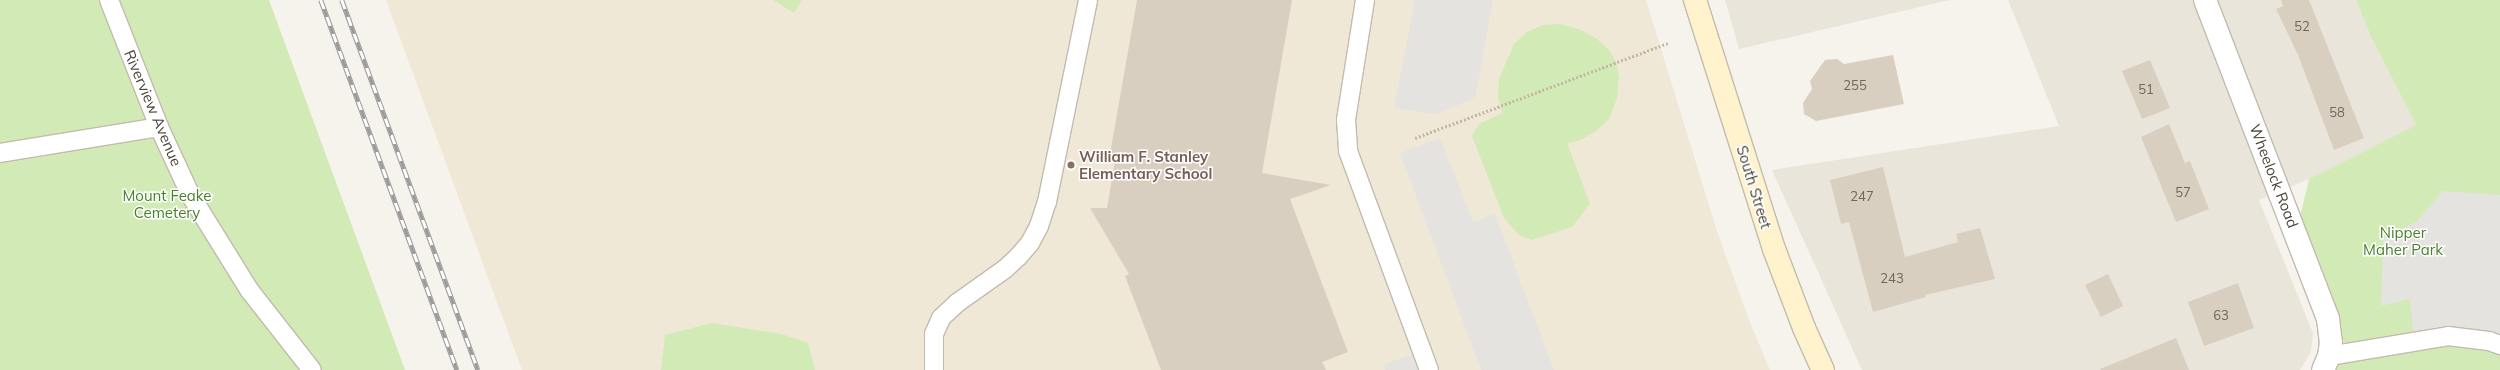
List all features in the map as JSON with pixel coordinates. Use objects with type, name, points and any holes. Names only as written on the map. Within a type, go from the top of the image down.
[{"type":"main road","name":"South Street","points":[[1695,0],[1774,249],[1804,328],[1823,370]]},
{"type":"street","name":"Wheelock Road","points":[[2205,0],[2328,319],[2331,342],[2326,363]]},
{"type":"lane","name":"Riverview Avenue","points":[[109,0],[159,127],[191,196],[228,259],[312,370]]},
{"type":"lane","points":[[934,370],[934,334],[941,318],[957,302],[1005,269],[1018,257],[1030,242],[1039,226],[1048,195],[1088,0]]},
{"type":"lane","points":[[1365,0],[1346,120],[1348,151],[1429,370]]},
{"type":"lane","points":[[0,153],[159,127]]},
{"type":"lane","points":[[2326,363],[2448,336],[2489,341],[2500,345]]},
{"type":"path","points":[[1415,138],[1670,42]]},
{"type":"shaded area","name":"William F. Stanley Elementary School","points":[[386,0],[1646,0],[1716,228],[1749,320],[1770,370],[522,370]]},
{"type":"shaded area","points":[[1415,0],[1493,0],[1475,98],[1436,114],[1394,108]]},
{"type":"shaded area","points":[[1725,0],[1950,0],[1739,49]]},
{"type":"shaded area","points":[[2008,0],[2356,0],[2371,37],[2416,125],[2309,179],[2259,200],[2313,333],[2311,352],[2300,370],[1862,370],[1772,170],[2059,126]]},
{"type":"shaded area","points":[[1440,138],[1473,222],[1495,214],[1554,370],[1481,370],[1400,153]]},
{"type":"shaded area","points":[[2443,191],[2500,195],[2500,345],[2442,344],[2415,348],[2410,299],[2381,306],[2383,238],[2416,222]]},
{"type":"shaded area","points":[[1422,350],[1429,370],[1385,370],[1383,365]]},
{"type":"green space","name":"Mount Feake Cemetery","points":[[0,0],[269,0],[405,370],[0,370]]},
{"type":"green space","points":[[773,0],[802,0],[794,13]]},
{"type":"green space","name":"Nipper Maher Park","points":[[2356,0],[2500,0],[2500,370],[2323,370],[2329,356],[2296,234],[2309,179],[2416,125],[2371,37]]},
{"type":"green space","points":[[1560,24],[1581,30],[1597,39],[1609,50],[1616,62],[1619,77],[1617,98],[1609,119],[1595,132],[1578,141],[1567,143],[1590,204],[1572,227],[1532,240],[1519,235],[1504,218],[1472,136],[1479,124],[1502,113],[1498,97],[1499,79],[1514,44],[1527,32],[1543,25]]},
{"type":"green space","points":[[712,323],[782,334],[808,343],[815,370],[661,370],[665,335]]},
{"type":"building","points":[[1137,0],[1292,0],[1262,173],[1331,185],[1290,199],[1348,352],[1322,362],[1326,370],[1161,370],[1125,276],[1129,274],[1090,208],[1107,208],[1116,155],[1110,154]]},
{"type":"building","points":[[2281,0],[2309,0],[2364,138],[2334,150],[2298,55],[2276,9],[2283,6]]},
{"type":"building","points":[[1893,55],[1904,104],[1816,121],[1804,114],[1803,103],[1812,89],[1810,81],[1825,60],[1837,59],[1844,64]]},
{"type":"building","points":[[2150,60],[2170,108],[2142,119],[2122,71]]},
{"type":"building","points":[[2169,124],[2185,163],[2190,161],[2209,209],[2176,222],[2141,137]]},
{"type":"building","points":[[1883,167],[1905,257],[1958,242],[1956,234],[1980,228],[1995,279],[1925,295],[1926,297],[1873,312],[1849,222],[1841,224],[1830,180]]},
{"type":"building","points":[[2108,274],[2123,306],[2101,317],[2085,285]]},
{"type":"building","points":[[2238,283],[2254,328],[2204,346],[2188,302]]},
{"type":"building","points":[[2176,338],[2189,370],[2100,369]]},
{"type":"railway","points":[[321,0],[457,370]]},
{"type":"railway","points":[[342,0],[478,370]]},
{"type":"place","name":"William F. Stanley Elementary School","points":[[1071,165]]}]
